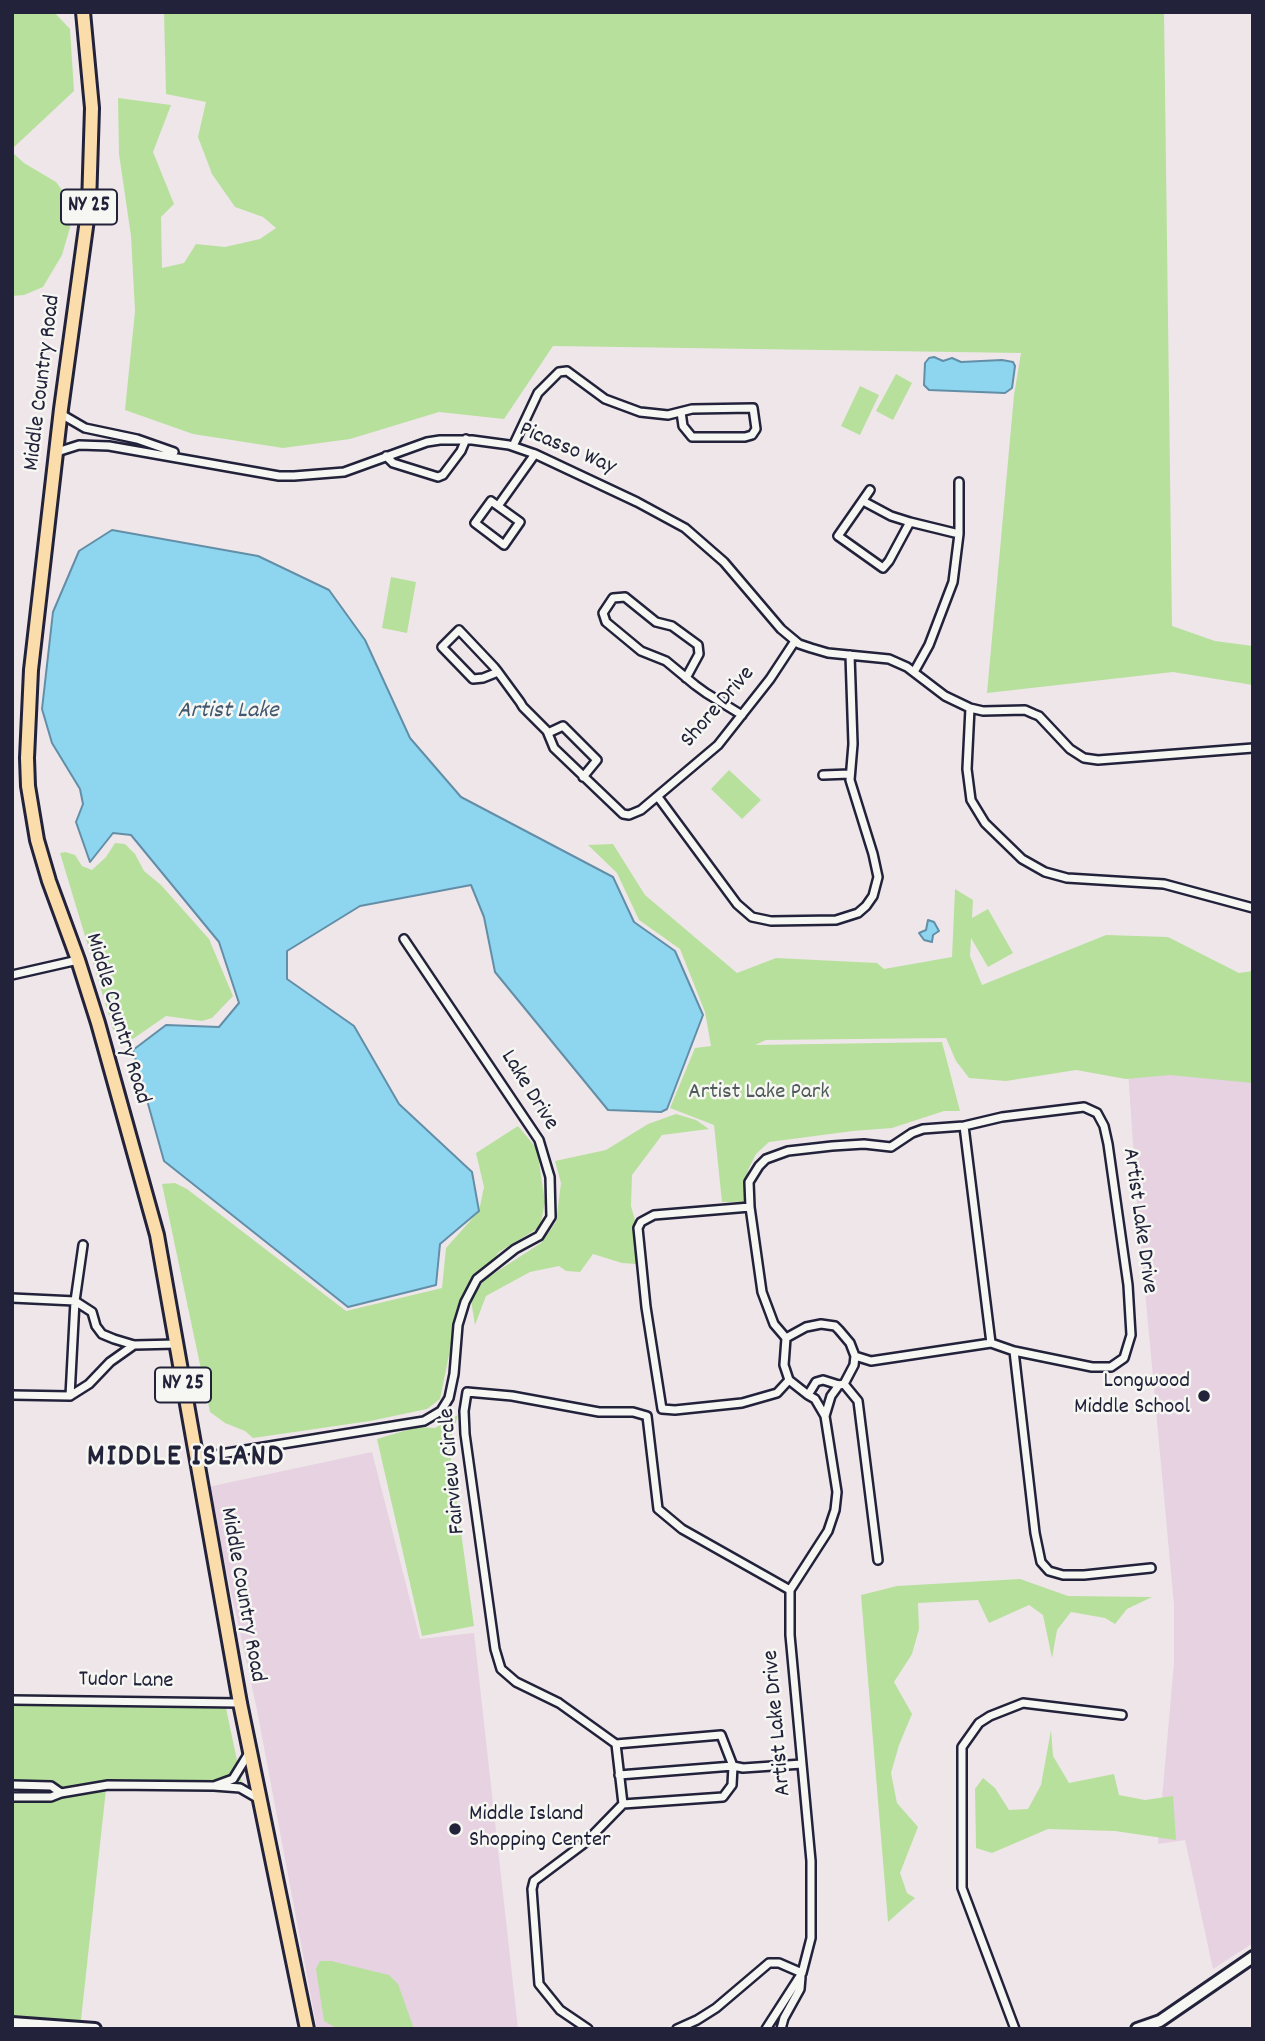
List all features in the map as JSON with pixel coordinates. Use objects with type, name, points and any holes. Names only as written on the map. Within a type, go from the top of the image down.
[{"type":"main road","name":"Middle Country Road","points":[[83,12],[92,108],[89,205],[31,670],[27,758],[29,786],[37,840],[78,960],[150,1209],[177,1343],[240,1703],[306,2029]]},
{"type":"main road","points":[[1137,2029],[1160,2021],[1253,1957]]},
{"type":"main road","points":[[12,2023],[95,2029]]},
{"type":"street","points":[[513,446],[538,393],[559,372],[567,371],[605,399],[629,410],[653,415],[692,408],[754,408],[756,429],[752,435],[745,437],[692,437],[683,426],[681,412]]},
{"type":"street","name":"Picasso Way","points":[[61,414],[85,428],[137,439],[197,460]]},
{"type":"street","points":[[100,445],[102,431]]},
{"type":"street","name":"Picasso Way","points":[[57,452],[79,445],[100,445],[279,476],[294,476],[344,472],[427,442],[466,439],[513,446],[637,502],[685,528],[724,562],[781,629],[795,641],[828,653],[889,659],[914,673],[945,696],[970,708]]},
{"type":"street","points":[[386,456],[393,463],[438,477],[443,475],[464,447],[466,439]]},
{"type":"street","points":[[498,506],[535,454]]},
{"type":"street","points":[[914,673],[929,645],[953,582],[958,534],[959,482]]},
{"type":"street","points":[[870,490],[838,536],[883,568],[910,522]]},
{"type":"street","points":[[491,501],[498,506],[520,522],[504,545],[475,523],[491,501]]},
{"type":"street","points":[[863,501],[891,516],[958,534]]},
{"type":"street","points":[[686,678],[699,654],[698,645],[672,626],[656,622],[625,597],[613,598],[603,613],[606,622],[641,651],[666,661],[686,678],[706,693],[742,715]]},
{"type":"street","points":[[498,672],[473,679],[442,648],[459,631],[498,672],[523,707],[548,733],[554,748],[583,777],[597,760],[563,726],[548,733]]},
{"type":"street","name":"Shore Drive","points":[[583,777],[623,814],[629,816],[641,810],[718,745],[795,641]]},
{"type":"street","points":[[658,797],[737,904],[752,917],[771,920],[836,920],[858,913],[873,896],[878,877],[852,790],[850,655]]},
{"type":"street","points":[[1253,748],[1098,760],[1084,758],[1039,716],[1025,710],[983,711],[970,708],[967,769],[971,800],[985,823],[1022,859],[1045,872],[1068,878],[1164,884],[1253,908]]},
{"type":"street","points":[[823,775],[850,774]]},
{"type":"street","name":"Lake Drive","points":[[196,1458],[424,1421],[442,1411],[449,1398],[454,1374],[458,1325],[465,1302],[477,1279],[515,1249],[539,1236],[551,1217],[550,1177],[539,1140],[404,939]]},
{"type":"street","points":[[12,975],[78,960]]},
{"type":"street","name":"Artist Lake Drive","points":[[786,1338],[774,1324],[762,1292],[749,1182],[759,1166],[776,1154],[788,1151],[864,1144],[891,1147],[923,1129],[964,1126],[1002,1117],[1084,1107],[1097,1113],[1104,1126],[1131,1315],[1131,1335],[1124,1358],[1111,1367],[1093,1367],[1014,1351],[991,1343],[871,1361],[855,1356]]},
{"type":"street","points":[[964,1126],[991,1343]]},
{"type":"street","points":[[750,1207],[654,1215],[641,1222],[638,1228],[646,1307],[662,1409],[742,1403],[777,1393],[789,1380]]},
{"type":"street","points":[[70,1396],[75,1301],[83,1245]]},
{"type":"street","points":[[12,1298],[75,1301],[92,1312],[96,1326],[102,1334],[134,1345],[177,1343]]},
{"type":"street","points":[[790,1590],[828,1531],[835,1510],[837,1492],[825,1416],[815,1399],[789,1380],[784,1365],[786,1338],[806,1327],[821,1324],[835,1326],[850,1343],[855,1356],[854,1365],[842,1385],[831,1396],[825,1416]]},
{"type":"street","points":[[12,1395],[70,1396],[89,1384],[110,1362],[134,1345]]},
{"type":"street","points":[[1014,1351],[1035,1533],[1041,1562],[1049,1571],[1062,1575],[1151,1568]]},
{"type":"street","points":[[808,1395],[816,1382],[822,1380],[842,1385],[858,1401],[878,1560]]},
{"type":"street","name":"Fairview Circle","points":[[616,1744],[559,1703],[516,1682],[501,1669],[495,1649],[465,1434],[467,1392],[512,1396],[599,1412],[633,1412],[647,1416],[658,1509],[682,1529],[790,1590]]},
{"type":"street","name":"Artist Lake Drive","points":[[766,2029],[802,1973],[811,1938],[811,1861],[790,1635],[790,1590]]},
{"type":"street","name":"Tudor Lane","points":[[12,1700],[240,1703]]},
{"type":"street","points":[[1015,2029],[962,1888],[962,1747],[979,1723],[1023,1703],[1122,1715]]},
{"type":"street","points":[[588,2029],[560,2010],[539,1984],[532,1886],[538,1878],[586,1842],[623,1804],[723,1797],[734,1778],[733,1766],[721,1735],[616,1744],[623,1804]]},
{"type":"street","points":[[214,1786],[233,1779],[250,1752]]},
{"type":"street","points":[[619,1775],[802,1763]]},
{"type":"street","points":[[12,1797],[51,1797],[108,1785],[214,1786],[240,1788],[260,1800]]},
{"type":"street","points":[[12,1786],[51,1786],[61,1793]]},
{"type":"street","points":[[677,2029],[716,2008],[769,1963],[779,1963],[802,1973],[800,1989],[781,2029]]},
{"type":"shaded area","name":"Longwood Middle School","points":[[1126,1040],[1253,1067],[1253,1943],[1213,1969],[1185,1840],[1158,1844],[1174,1663],[1174,1605],[1137,1204]]},
{"type":"shaded area","points":[[372,1452],[420,1639],[474,1633],[518,2029],[317,2029],[257,1710],[208,1487]]},
{"type":"green space","points":[[12,12],[54,12],[70,29],[74,91],[12,149]]},
{"type":"green space","points":[[164,12],[1164,12],[1172,626],[1215,641],[1253,646],[1253,685],[1173,672],[987,693],[1014,395],[1021,353],[553,346],[504,419],[439,412],[350,439],[283,448],[193,434],[125,410],[135,311],[131,236],[119,154],[118,98],[171,105],[153,152],[174,204],[161,217],[162,268],[184,263],[196,244],[225,247],[260,239],[276,228],[263,217],[235,207],[212,174],[198,137],[206,102],[166,94]]},
{"type":"green space","points":[[12,152],[24,163],[56,182],[71,202],[71,224],[62,255],[43,287],[24,295],[12,296]]},
{"type":"green space","points":[[896,374],[912,383],[893,420],[876,411]]},
{"type":"green space","points":[[860,386],[879,395],[860,435],[841,426]]},
{"type":"green space","points":[[391,577],[416,582],[407,633],[382,628]]},
{"type":"green space","points":[[729,770],[761,800],[742,819],[711,789]]},
{"type":"green space","points":[[115,843],[125,844],[135,854],[144,871],[161,885],[209,939],[233,996],[212,1018],[202,1021],[166,1016],[127,1043],[113,1029],[60,853],[75,855],[82,866],[92,870],[106,857]]},
{"type":"green space","name":"Artist Lake Park","points":[[613,844],[645,895],[737,973],[776,958],[877,963],[884,969],[952,957],[955,889],[973,900],[972,918],[988,909],[1013,953],[988,967],[971,938],[970,956],[982,985],[1106,935],[1168,937],[1239,973],[1253,971],[1253,1083],[1170,1075],[1126,1079],[1076,1070],[1006,1081],[969,1078],[956,1061],[946,1038],[766,1040],[755,1045],[942,1042],[960,1111],[944,1111],[892,1128],[769,1142],[756,1154],[748,1170],[744,1202],[722,1202],[714,1125],[670,1108],[695,1048],[711,1046],[705,1012],[680,949],[639,920],[617,873],[588,845]]},
{"type":"green space","points":[[676,1114],[696,1120],[709,1129],[662,1135],[632,1175],[631,1206],[636,1224],[636,1264],[622,1263],[593,1254],[580,1272],[566,1271],[559,1266],[530,1272],[486,1296],[475,1325],[471,1300],[484,1280],[541,1243],[556,1222],[561,1183],[555,1161],[606,1150],[648,1124]]},
{"type":"green space","points":[[518,1126],[537,1149],[545,1202],[540,1227],[499,1252],[459,1306],[440,1399],[427,1409],[370,1421],[253,1438],[210,1412],[162,1184],[175,1183],[187,1189],[346,1311],[442,1288],[446,1248],[479,1211],[484,1187],[476,1153]]},
{"type":"green space","points":[[458,1415],[449,1445],[474,1626],[422,1636],[377,1439],[417,1427],[435,1428]]},
{"type":"green space","points":[[1020,1579],[1068,1596],[1152,1597],[1127,1609],[1115,1624],[1105,1618],[1071,1612],[1057,1630],[1052,1658],[1043,1615],[1029,1605],[989,1623],[978,1600],[918,1603],[919,1629],[912,1654],[894,1682],[912,1714],[891,1773],[897,1803],[918,1827],[900,1873],[907,1893],[915,1898],[888,1922],[861,1595],[897,1586]]},
{"type":"green space","points":[[12,1694],[224,1699],[244,1793],[106,1789],[80,2029],[12,2029]]},
{"type":"green space","points":[[1051,1730],[1053,1756],[1069,1783],[1114,1774],[1119,1795],[1145,1800],[1173,1796],[1176,1840],[1115,1831],[1048,1829],[992,1853],[976,1848],[975,1789],[983,1778],[995,1788],[1009,1810],[1028,1809],[1041,1785]]},
{"type":"green space","points":[[320,1961],[331,1961],[389,1975],[398,1984],[414,2029],[338,2029],[324,2021],[316,1969]]},
{"type":"water","points":[[934,357],[943,361],[952,358],[961,362],[1013,362],[1015,366],[1012,388],[1005,393],[929,390],[924,385],[925,363]]},
{"type":"water","name":"Artist Lake","points":[[112,530],[258,556],[329,590],[365,640],[410,738],[461,797],[613,877],[634,922],[675,951],[703,1015],[667,1109],[661,1112],[608,1110],[495,972],[484,917],[471,885],[360,906],[287,951],[287,979],[354,1026],[399,1104],[472,1172],[479,1211],[440,1244],[436,1285],[348,1307],[164,1161],[133,1050],[166,1025],[219,1027],[239,1003],[219,942],[131,835],[113,833],[90,862],[76,822],[83,804],[80,789],[52,743],[42,709],[53,612],[79,551]]},
{"type":"water","points":[[928,920],[934,922],[939,931],[933,935],[932,942],[924,940],[919,933],[926,930]]},
{"type":"place","name":"Longwood Middle School","points":[[1204,1396]]},
{"type":"place","name":"Middle Island Shopping Center","points":[[455,1829]]},
{"type":"district","name":"MIDDLE ISLAND","points":[[186,1460]]}]
